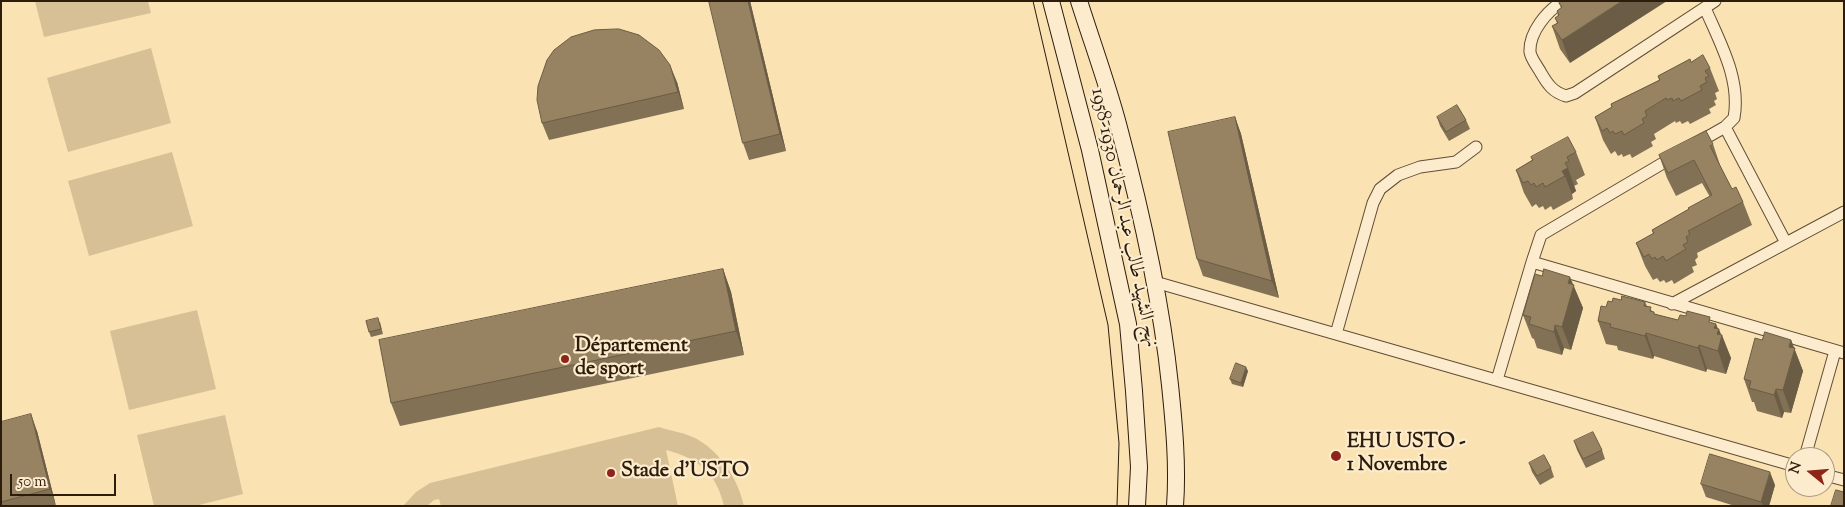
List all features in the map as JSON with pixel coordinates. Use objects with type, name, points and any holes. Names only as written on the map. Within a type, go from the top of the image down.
[{"type":"main road","name":"نهج الشهيد طالب عبد الرحمان 1930-1958","points":[[1051,1],[1090,150],[1128,324],[1139,467],[1137,506]]},
{"type":"main road","name":"نهج الشهيد طالب عبد الرحمان 1930-1958","points":[[1079,1],[1118,124],[1151,258],[1166,349],[1173,416],[1175,506]]},
{"type":"street","points":[[1563,1],[1552,8],[1537,29],[1533,36],[1530,54],[1550,88],[1566,96],[1583,88],[1715,1]]},
{"type":"street","points":[[1497,380],[1541,236],[1725,127],[1734,118],[1735,95],[1730,66],[1705,8]]},
{"type":"street","points":[[1725,127],[1786,243]]},
{"type":"street","points":[[1336,334],[1373,203],[1380,188],[1398,175],[1420,167],[1456,162],[1476,147]]},
{"type":"street","points":[[1672,304],[1844,212]]},
{"type":"street","points":[[1532,262],[1839,352],[1807,447]]},
{"type":"street","points":[[1155,282],[1785,463]]},
{"type":"shaded area","points":[[35,1],[148,1],[151,13],[44,37]]},
{"type":"shaded area","points":[[151,48],[171,123],[68,152],[47,78]]},
{"type":"shaded area","points":[[172,152],[193,226],[89,256],[68,181]]},
{"type":"shaded area","points":[[197,310],[216,389],[129,410],[110,331]]},
{"type":"shaded area","points":[[225,415],[243,494],[195,506],[154,506],[137,435]]},
{"type":"shaded area","points":[[659,427],[693,437],[714,452],[721,459],[738,486],[744,506],[724,506],[716,484],[704,469],[688,458],[666,450],[678,506],[441,506],[439,499],[434,500],[427,506],[403,506],[416,492],[430,483]]},
{"type":"building","points":[[709,1],[748,1],[780,134],[743,143]]},
{"type":"building","points":[[1562,1],[1622,1],[1562,40],[1552,26],[1558,23],[1555,18],[1559,15],[1557,11],[1562,7],[1559,3]]},
{"type":"building","points":[[619,29],[639,35],[659,50],[670,65],[678,92],[542,123],[537,100],[538,86],[547,60],[554,50],[571,37],[594,30]]},
{"type":"building","points":[[1703,55],[1710,68],[1705,71],[1709,76],[1705,78],[1707,82],[1700,86],[1702,90],[1681,101],[1679,98],[1673,101],[1672,98],[1667,100],[1666,98],[1645,111],[1647,116],[1642,119],[1644,123],[1624,135],[1622,131],[1615,134],[1613,131],[1610,133],[1607,128],[1602,131],[1595,117],[1612,107],[1611,104],[1660,80],[1658,76],[1690,59],[1691,62]]},
{"type":"building","points":[[1457,105],[1466,120],[1446,132],[1437,117]]},
{"type":"building","points":[[1235,117],[1272,281],[1197,259],[1168,132]]},
{"type":"building","points":[[1706,131],[1713,144],[1710,146],[1732,189],[1736,187],[1743,202],[1688,231],[1690,234],[1686,237],[1688,242],[1683,245],[1686,249],[1666,261],[1663,256],[1657,260],[1655,257],[1652,259],[1649,254],[1644,257],[1636,243],[1654,233],[1652,230],[1712,195],[1694,160],[1668,173],[1659,155]]},
{"type":"building","points":[[1568,137],[1576,152],[1567,157],[1569,161],[1565,163],[1568,168],[1562,171],[1565,176],[1545,187],[1543,183],[1536,187],[1534,183],[1531,185],[1528,181],[1523,183],[1516,170],[1533,160],[1531,157]]},
{"type":"building","name":"Département de sport","points":[[723,269],[736,331],[391,403],[379,340]]},
{"type":"building","points":[[1544,269],[1570,277],[1568,283],[1574,285],[1562,327],[1555,325],[1554,332],[1529,324],[1531,317],[1523,315],[1535,274],[1542,276]]},
{"type":"building","points":[[1622,296],[1645,302],[1644,306],[1651,307],[1650,311],[1654,312],[1654,314],[1678,320],[1680,315],[1686,316],[1687,311],[1710,317],[1709,322],[1716,324],[1714,328],[1719,329],[1717,334],[1722,335],[1718,351],[1699,345],[1698,348],[1646,333],[1645,336],[1610,327],[1611,324],[1598,321],[1601,306],[1606,307],[1608,301],[1612,302],[1613,298],[1621,300]]},
{"type":"building","points":[[378,318],[381,329],[369,332],[366,321]]},
{"type":"building","points":[[1765,332],[1791,340],[1789,347],[1795,348],[1783,390],[1776,389],[1774,395],[1749,388],[1751,381],[1744,379],[1755,338],[1762,340]]},
{"type":"building","points":[[1236,363],[1246,367],[1241,383],[1230,379]]},
{"type":"building","points":[[31,414],[50,489],[1,502],[1,422]]},
{"type":"building","points":[[1593,432],[1602,450],[1583,459],[1574,441]]},
{"type":"building","points":[[1710,454],[1770,472],[1761,502],[1701,484]]},
{"type":"building","points":[[1544,455],[1551,468],[1537,476],[1529,463]]},
{"type":"building","points":[[1836,490],[1844,492],[1844,506],[1831,506]]},
{"type":"tram line","points":[[1033,1],[1108,325],[1119,443],[1117,506]]},
{"type":"place","name":"Département de sport","points":[[565,359]]},
{"type":"place","name":"EHU USTO - 1 Novembre","points":[[1336,456]]},
{"type":"place","name":"Stade d'USTO","points":[[611,473]]}]
